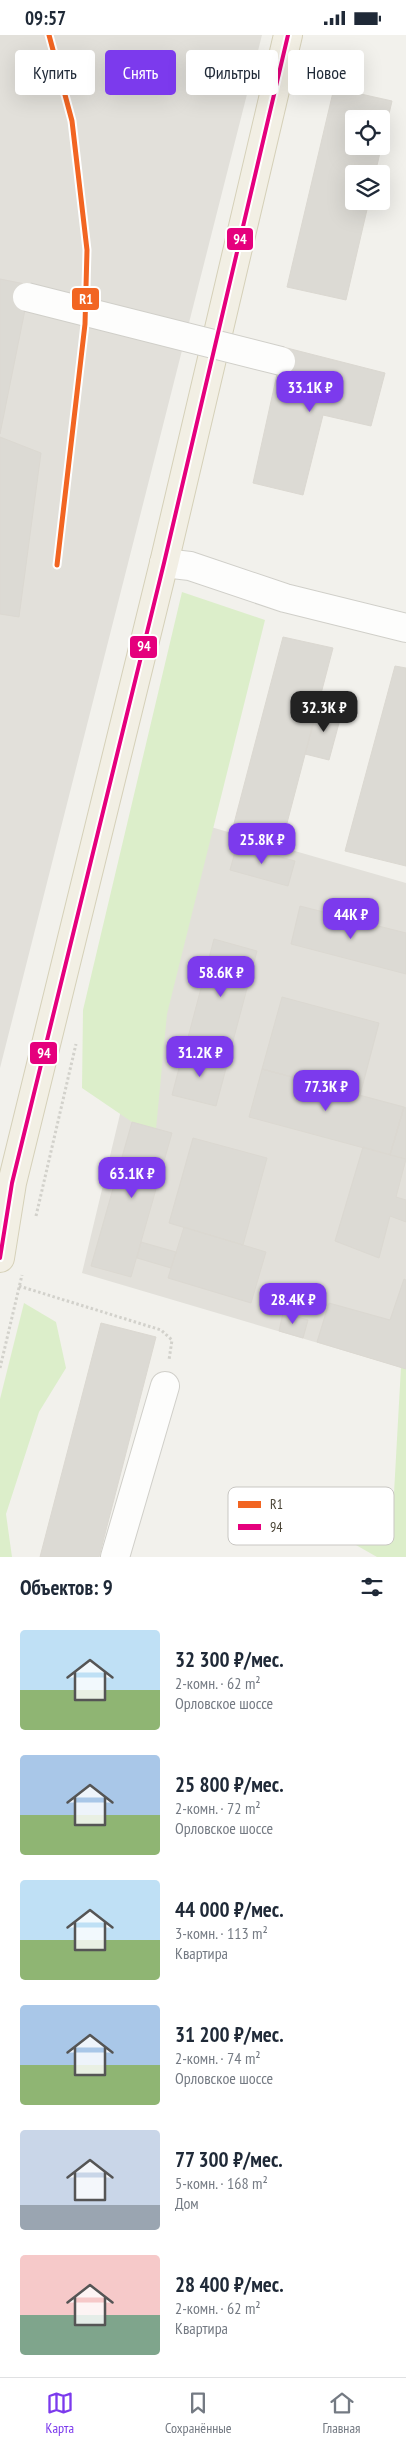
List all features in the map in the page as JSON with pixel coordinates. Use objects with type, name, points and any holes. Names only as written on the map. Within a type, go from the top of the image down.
[{"type":"main road","points":[[0,1259],[6,1183],[164,563],[288,35]]},
{"type":"street","points":[[27,297],[281,361]]},
{"type":"street","points":[[164,563],[190,566],[285,598],[406,628]]},
{"type":"street","points":[[115,1557],[165,1386]]},
{"type":"path","points":[[19,1286],[161,1330],[172,1340],[165,1386]]},
{"type":"shaded area","points":[[0,35],[262,35],[258,50],[186,50],[186,95],[247,95],[0,1068]]},
{"type":"shaded area","points":[[204,825],[406,883],[406,1369],[82,1273],[127,1085]]},
{"type":"green space","points":[[182,592],[265,620],[167,1014],[156,1129],[132,1122],[82,1088],[83,1010]]},
{"type":"green space","points":[[24,1303],[56,1322],[66,1368],[39,1412],[6,1514],[12,1557],[0,1557],[0,1399]]},
{"type":"green space","points":[[401,1367],[406,1369],[406,1557],[377,1557],[356,1545],[394,1545],[394,1493]]},
{"type":"building","points":[[332,95],[364,95],[392,101],[390,110],[345,110],[345,155],[379,155],[377,165],[345,165],[345,210],[367,210],[346,300],[287,287]]},
{"type":"building","points":[[0,279],[30,285],[0,434]]},
{"type":"building","points":[[283,347],[385,373],[371,426],[323,415],[303,495],[253,483]]},
{"type":"building","points":[[0,437],[41,453],[19,617],[0,614]]},
{"type":"building","points":[[283,637],[333,648],[281,846],[232,831]]},
{"type":"building","points":[[395,666],[406,668],[406,866],[345,851]]},
{"type":"building","points":[[318,706],[342,712],[329,760],[305,754]]},
{"type":"building","points":[[237,845],[295,861],[288,886],[230,870]]},
{"type":"building","points":[[300,906],[406,933],[406,974],[291,944]]},
{"type":"building","points":[[214,939],[257,951],[229,1056],[186,1045]]},
{"type":"building","points":[[282,997],[379,1023],[360,1095],[262,1069]]},
{"type":"building","points":[[184,1049],[228,1061],[216,1106],[172,1095]]},
{"type":"building","points":[[262,1069],[404,1107],[390,1155],[249,1117]]},
{"type":"building","points":[[404,1107],[406,1108],[406,1159],[390,1155]]},
{"type":"building","points":[[132,1122],[172,1133],[131,1277],[91,1266]]},
{"type":"building","points":[[193,1138],[267,1158],[243,1245],[169,1223]]},
{"type":"building","points":[[363,1147],[406,1159],[396,1197],[406,1200],[406,1222],[390,1216],[379,1258],[335,1241]]},
{"type":"building","points":[[184,1227],[266,1252],[251,1303],[168,1278]]},
{"type":"building","points":[[141,1242],[176,1252],[171,1268],[137,1258]]},
{"type":"building","points":[[404,1279],[406,1280],[406,1369],[317,1342],[329,1303],[390,1320]]},
{"type":"building","points":[[283,1313],[308,1320],[303,1338],[279,1331]]},
{"type":"building","points":[[101,1323],[156,1337],[99,1557],[40,1557]]},
{"type":"transit line","name":"R1","points":[[49,35],[72,121],[87,250],[85,324],[57,565]]},
{"type":"transit line","name":"94","points":[[0,1258],[12,1183],[164,563],[288,35]]}]
